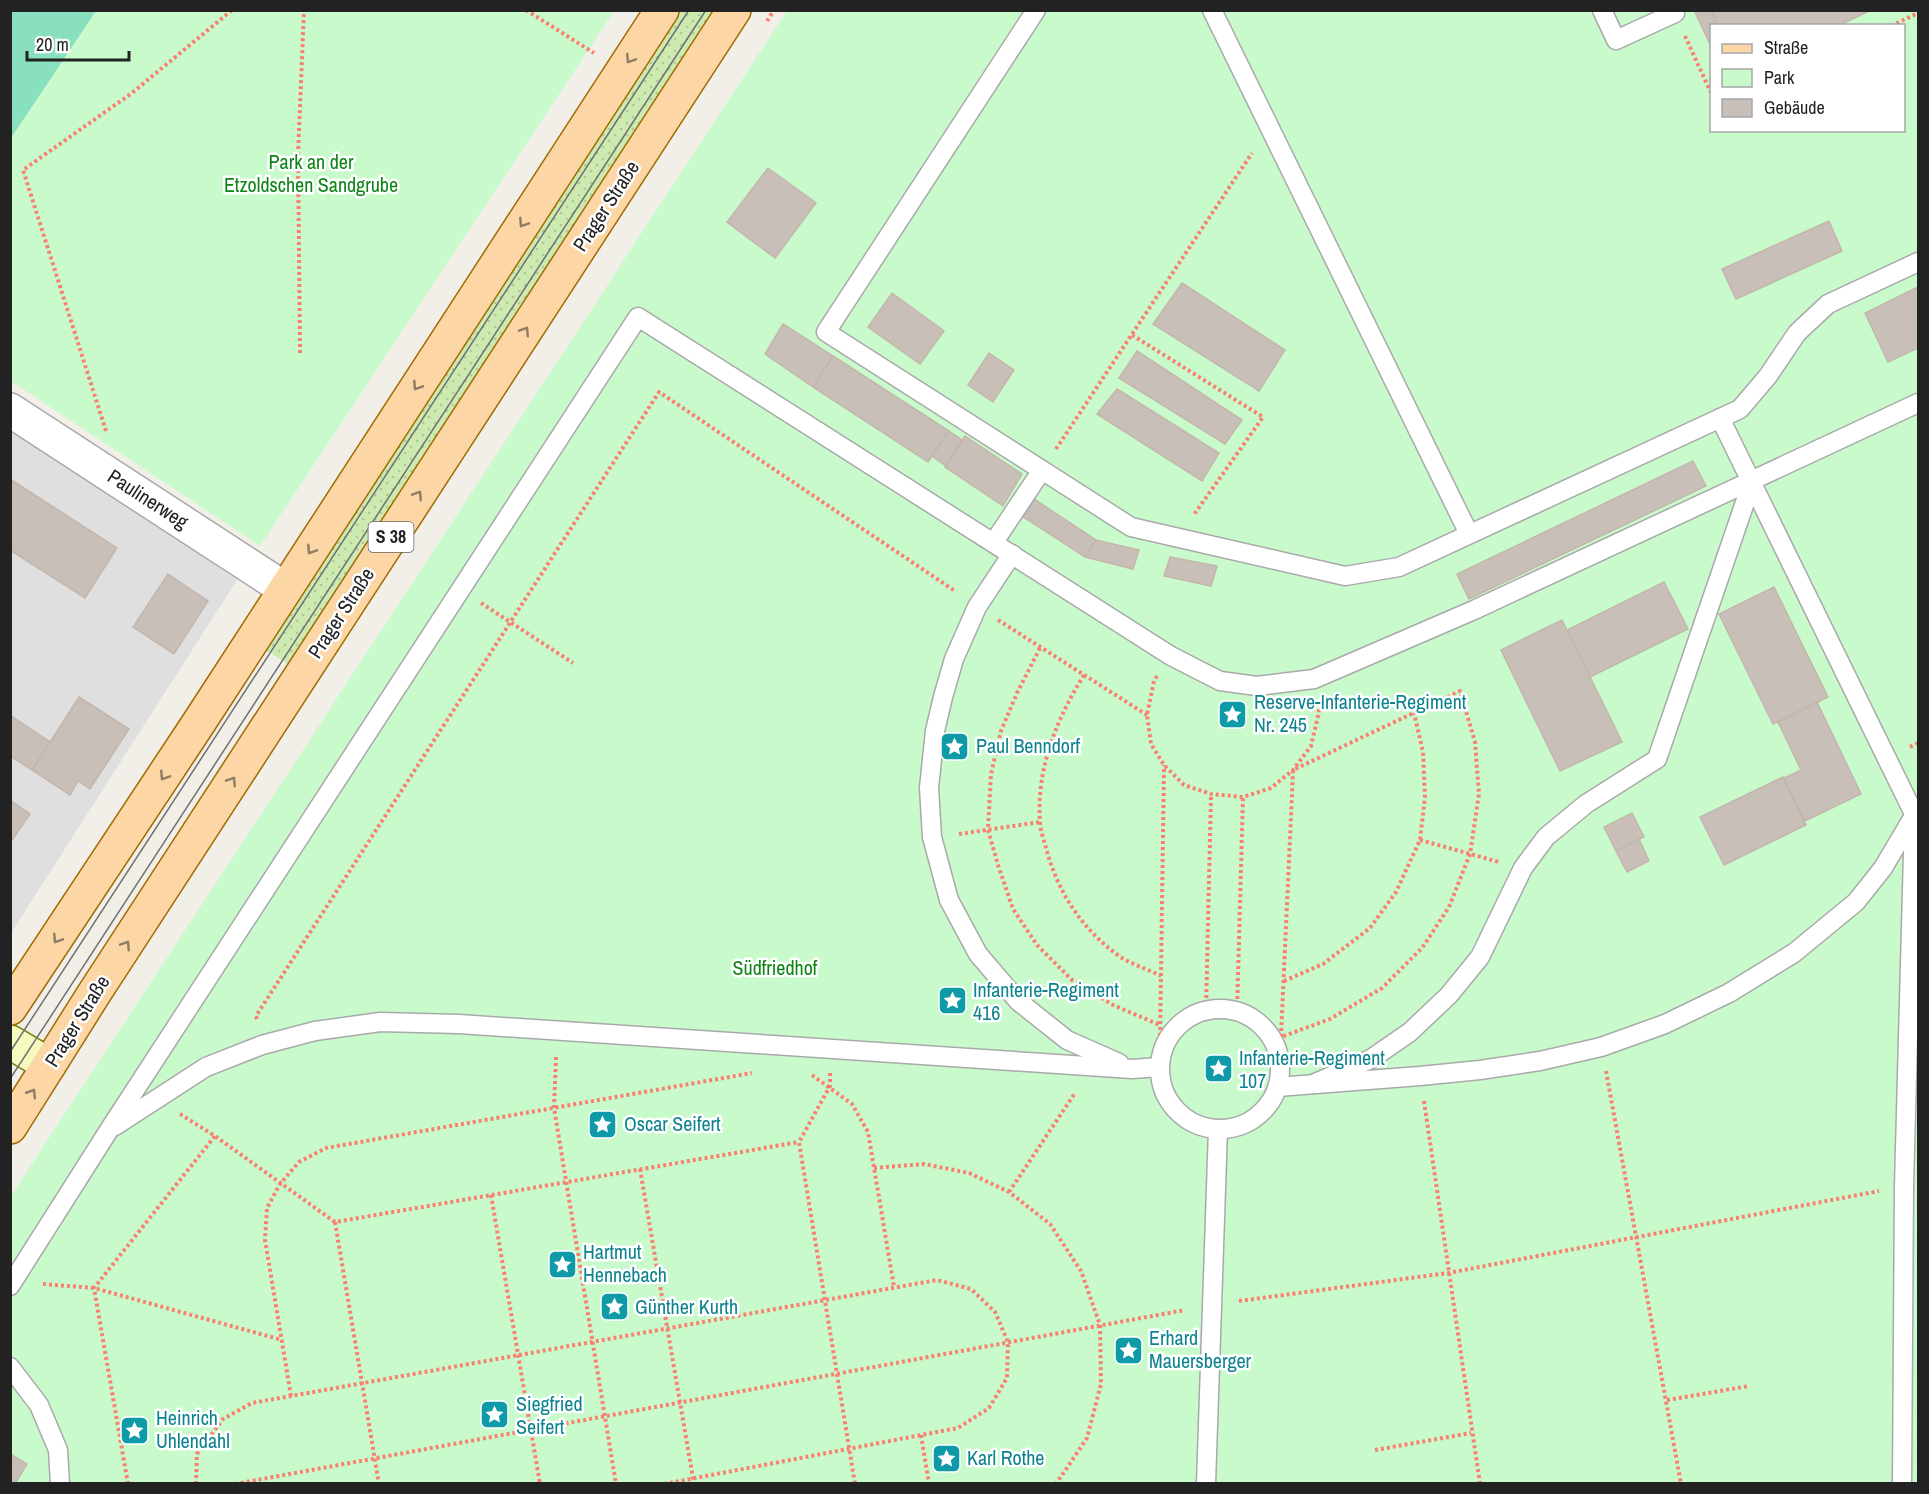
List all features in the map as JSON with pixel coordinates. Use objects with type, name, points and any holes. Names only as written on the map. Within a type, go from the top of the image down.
[{"type":"main road","points":[[10,1008],[662,10]]},
{"type":"main road","name":"Prager Straße","points":[[10,1127],[734,10]]},
{"type":"main road","points":[[10,1042],[49,1065]]},
{"type":"street","name":"Paulinerweg","points":[[10,410],[285,589]]},
{"type":"lane","points":[[1036,10],[826,332],[1131,527],[1345,576],[1399,567],[1740,409],[1768,376],[1797,333],[1828,304],[1918,262]]},
{"type":"lane","points":[[1212,10],[1469,534]]},
{"type":"lane","points":[[1602,10],[1616,40],[1675,13]]},
{"type":"lane","points":[[12,1283],[638,316],[1171,656],[1220,681],[1257,686],[1314,679],[1474,610],[1918,404]]},
{"type":"lane","points":[[1720,418],[1916,818],[1904,1186],[1902,1484]]},
{"type":"lane","points":[[994,542],[1042,470]]},
{"type":"lane","points":[[1314,1084],[1371,1059],[1410,1032],[1449,995],[1480,957],[1523,868],[1546,837],[1586,804],[1657,759],[1752,482]]},
{"type":"lane","points":[[1012,554],[977,607],[954,659],[935,731],[929,788],[932,837],[949,900],[978,954],[1018,1001],[1067,1040],[1132,1069]]},
{"type":"lane","points":[[1279,1079],[1314,1084],[1420,1076],[1520,1064],[1601,1047],[1665,1024],[1730,993],[1794,953],[1856,902],[1883,868],[1916,818]]},
{"type":"lane","points":[[1206,1010],[1237,1011],[1252,1018],[1264,1028],[1279,1055],[1279,1079],[1271,1101],[1254,1118],[1233,1128],[1202,1127],[1188,1120],[1166,1097],[1161,1082],[1159,1067],[1162,1051],[1173,1031],[1191,1016],[1206,1010]]},
{"type":"lane","points":[[109,1130],[206,1067],[262,1045],[315,1031],[380,1022],[459,1024],[1132,1069],[1159,1067]]},
{"type":"lane","points":[[1206,1484],[1218,1129]]},
{"type":"lane","points":[[10,1367],[39,1405],[58,1450],[60,1484]]},
{"type":"path","points":[[122,482],[23,170],[132,93],[232,10]]},
{"type":"path","points":[[300,353],[298,155],[304,10]]},
{"type":"path","points":[[526,10],[588,49]]},
{"type":"path","points":[[1675,13],[1710,91]]},
{"type":"path","points":[[1895,24],[1918,13]]},
{"type":"path","points":[[1042,470],[1269,127]]},
{"type":"path","points":[[1132,335],[1263,417],[1177,538]]},
{"type":"path","points":[[262,1045],[256,1016],[659,392],[977,607],[1147,715]]},
{"type":"path","points":[[460,590],[573,663]]},
{"type":"path","points":[[1040,648],[1001,731],[991,774],[988,830],[1013,909],[1037,945],[1072,980],[1113,1005],[1160,1025]]},
{"type":"path","points":[[1171,656],[1154,681],[1147,715],[1150,744],[1164,765],[1184,785],[1211,794],[1243,797],[1271,788],[1293,770],[1311,746],[1317,724],[1319,712],[1314,679]]},
{"type":"path","points":[[1084,675],[1068,700],[1054,731],[1042,774],[1040,822],[1053,872],[1068,903],[1092,933],[1121,957],[1161,976]]},
{"type":"path","points":[[1281,1037],[1330,1019],[1382,988],[1422,948],[1449,907],[1470,854],[1479,794],[1475,742],[1460,691],[1293,770]]},
{"type":"path","points":[[1284,981],[1323,964],[1370,928],[1396,892],[1420,840],[1425,797],[1423,752],[1414,713]]},
{"type":"path","points":[[1159,1067],[1164,765]]},
{"type":"path","points":[[1279,1079],[1293,770]]},
{"type":"path","points":[[1206,1010],[1211,794]]},
{"type":"path","points":[[1237,1011],[1243,797]]},
{"type":"path","points":[[932,837],[1040,822]]},
{"type":"path","points":[[1420,840],[1523,868]]},
{"type":"path","points":[[557,1031],[554,1108],[616,1484]]},
{"type":"path","points":[[1601,1047],[1682,1484]]},
{"type":"path","points":[[828,1049],[830,1086],[799,1142],[855,1484]]},
{"type":"path","points":[[1009,1192],[1094,1066]]},
{"type":"path","points":[[804,1070],[830,1086],[852,1104],[868,1132],[894,1287]]},
{"type":"path","points":[[291,1396],[265,1240],[267,1208],[280,1184],[299,1162],[326,1148],[762,1071]]},
{"type":"path","points":[[1420,1076],[1480,1484]]},
{"type":"path","points":[[156,1099],[214,1136],[335,1222],[799,1142]]},
{"type":"path","points":[[128,1484],[94,1288],[214,1136]]},
{"type":"path","points":[[874,1168],[924,1164],[969,1173],[1009,1192],[1050,1224],[1081,1271],[1100,1325],[1101,1384],[1087,1438],[1056,1484]]},
{"type":"path","points":[[640,1169],[693,1481]]},
{"type":"path","points":[[235,1484],[1212,1305],[1448,1272],[1638,1238],[1904,1186]]},
{"type":"path","points":[[491,1195],[540,1484]]},
{"type":"path","points":[[335,1222],[379,1484]]},
{"type":"path","points":[[196,1484],[196,1454],[223,1419],[252,1403],[937,1280],[971,1289],[995,1312],[1008,1342],[1006,1378],[989,1408],[958,1428],[693,1481],[664,1484]]},
{"type":"path","points":[[12,1283],[94,1288],[282,1340]]},
{"type":"path","points":[[1667,1400],[1749,1386]]},
{"type":"path","points":[[1375,1450],[1471,1433]]},
{"type":"path","points":[[921,1435],[929,1484]]},
{"type":"shaded area","points":[[11,424],[237,580],[11,933]]},
{"type":"green space","points":[[10,11],[96,11],[11,138]]},
{"type":"green space","name":"Park an der Etzoldschen Sandgrube","points":[[96,11],[614,11],[260,546],[11,381],[11,138]]},
{"type":"green space","points":[[678,11],[715,11],[291,666],[266,650]]},
{"type":"green space","name":"Südfriedhof","points":[[787,11],[1918,11],[1918,1483],[11,1484],[11,1196]]},
{"type":"building","points":[[1694,10],[1711,10],[1717,23],[1710,24],[1710,45]]},
{"type":"building","points":[[1711,10],[1871,10],[1842,24],[1717,24]]},
{"type":"building","points":[[768,168],[816,203],[775,258],[727,222]]},
{"type":"building","points":[[1829,221],[1842,251],[1736,299],[1722,269]]},
{"type":"building","points":[[1182,283],[1285,350],[1259,391],[1153,324]]},
{"type":"building","points":[[1918,287],[1918,348],[1888,362],[1865,313]]},
{"type":"building","points":[[892,293],[944,331],[920,364],[868,327]]},
{"type":"building","points":[[783,324],[833,356],[813,387],[765,354]]},
{"type":"building","points":[[1137,351],[1242,420],[1225,444],[1119,378]]},
{"type":"building","points":[[989,353],[1014,370],[993,402],[968,385]]},
{"type":"building","points":[[833,356],[949,431],[928,462],[813,387]]},
{"type":"building","points":[[1117,389],[1219,453],[1202,481],[1097,414]]},
{"type":"building","points":[[949,431],[962,440],[946,466],[932,456]]},
{"type":"building","points":[[965,436],[1022,474],[1003,506],[945,467]]},
{"type":"building","points":[[1693,461],[1706,486],[1469,599],[1457,574]]},
{"type":"building","points":[[10,479],[117,548],[85,598],[10,550]]},
{"type":"building","points":[[1034,499],[1096,540],[1085,557],[1022,516]]},
{"type":"building","points":[[1096,540],[1139,550],[1133,569],[1085,557]]},
{"type":"building","points":[[1170,557],[1217,566],[1211,586],[1164,576]]},
{"type":"building","points":[[168,574],[208,601],[174,654],[133,627]]},
{"type":"building","points":[[1664,582],[1688,629],[1590,677],[1567,630]]},
{"type":"building","points":[[1774,587],[1828,697],[1773,724],[1719,614]]},
{"type":"building","points":[[1562,620],[1622,742],[1560,771],[1501,650]]},
{"type":"building","points":[[79,697],[129,729],[90,789],[78,781],[70,795],[32,770]]},
{"type":"building","points":[[1817,702],[1861,794],[1805,821],[1784,778],[1801,770],[1778,722]]},
{"type":"building","points":[[10,715],[50,742],[32,770],[10,756]]},
{"type":"building","points":[[1783,777],[1806,825],[1724,865],[1700,817]]},
{"type":"building","points":[[10,800],[30,814],[10,843]]},
{"type":"building","points":[[1632,813],[1644,837],[1616,851],[1604,827]]},
{"type":"building","points":[[1639,839],[1649,861],[1627,872],[1616,851]]},
{"type":"building","points":[[10,1454],[27,1464],[15,1484],[10,1484]]},
{"type":"tram line","points":[[10,1052],[689,10]]},
{"type":"tram line","points":[[10,1079],[706,10]]},
{"type":"place","name":"Reserve-Infanterie-Regiment Nr. 245","points":[[1233,714]]},
{"type":"place","name":"Paul Benndorf","points":[[955,746]]},
{"type":"place","name":"Infanterie-Regiment 416","points":[[952,1001]]},
{"type":"place","name":"Infanterie-Regiment 107","points":[[1218,1069]]},
{"type":"place","name":"Oscar Seifert","points":[[603,1124]]},
{"type":"place","name":"Hartmut Hennebach","points":[[562,1264]]},
{"type":"place","name":"Günther Kurth","points":[[614,1307]]},
{"type":"place","name":"Erhard Mauersberger","points":[[1128,1350]]},
{"type":"place","name":"Siegfried Seifert","points":[[495,1415]]},
{"type":"place","name":"Heinrich Uhlendahl","points":[[135,1430]]},
{"type":"place","name":"Karl Rothe","points":[[946,1458]]}]
